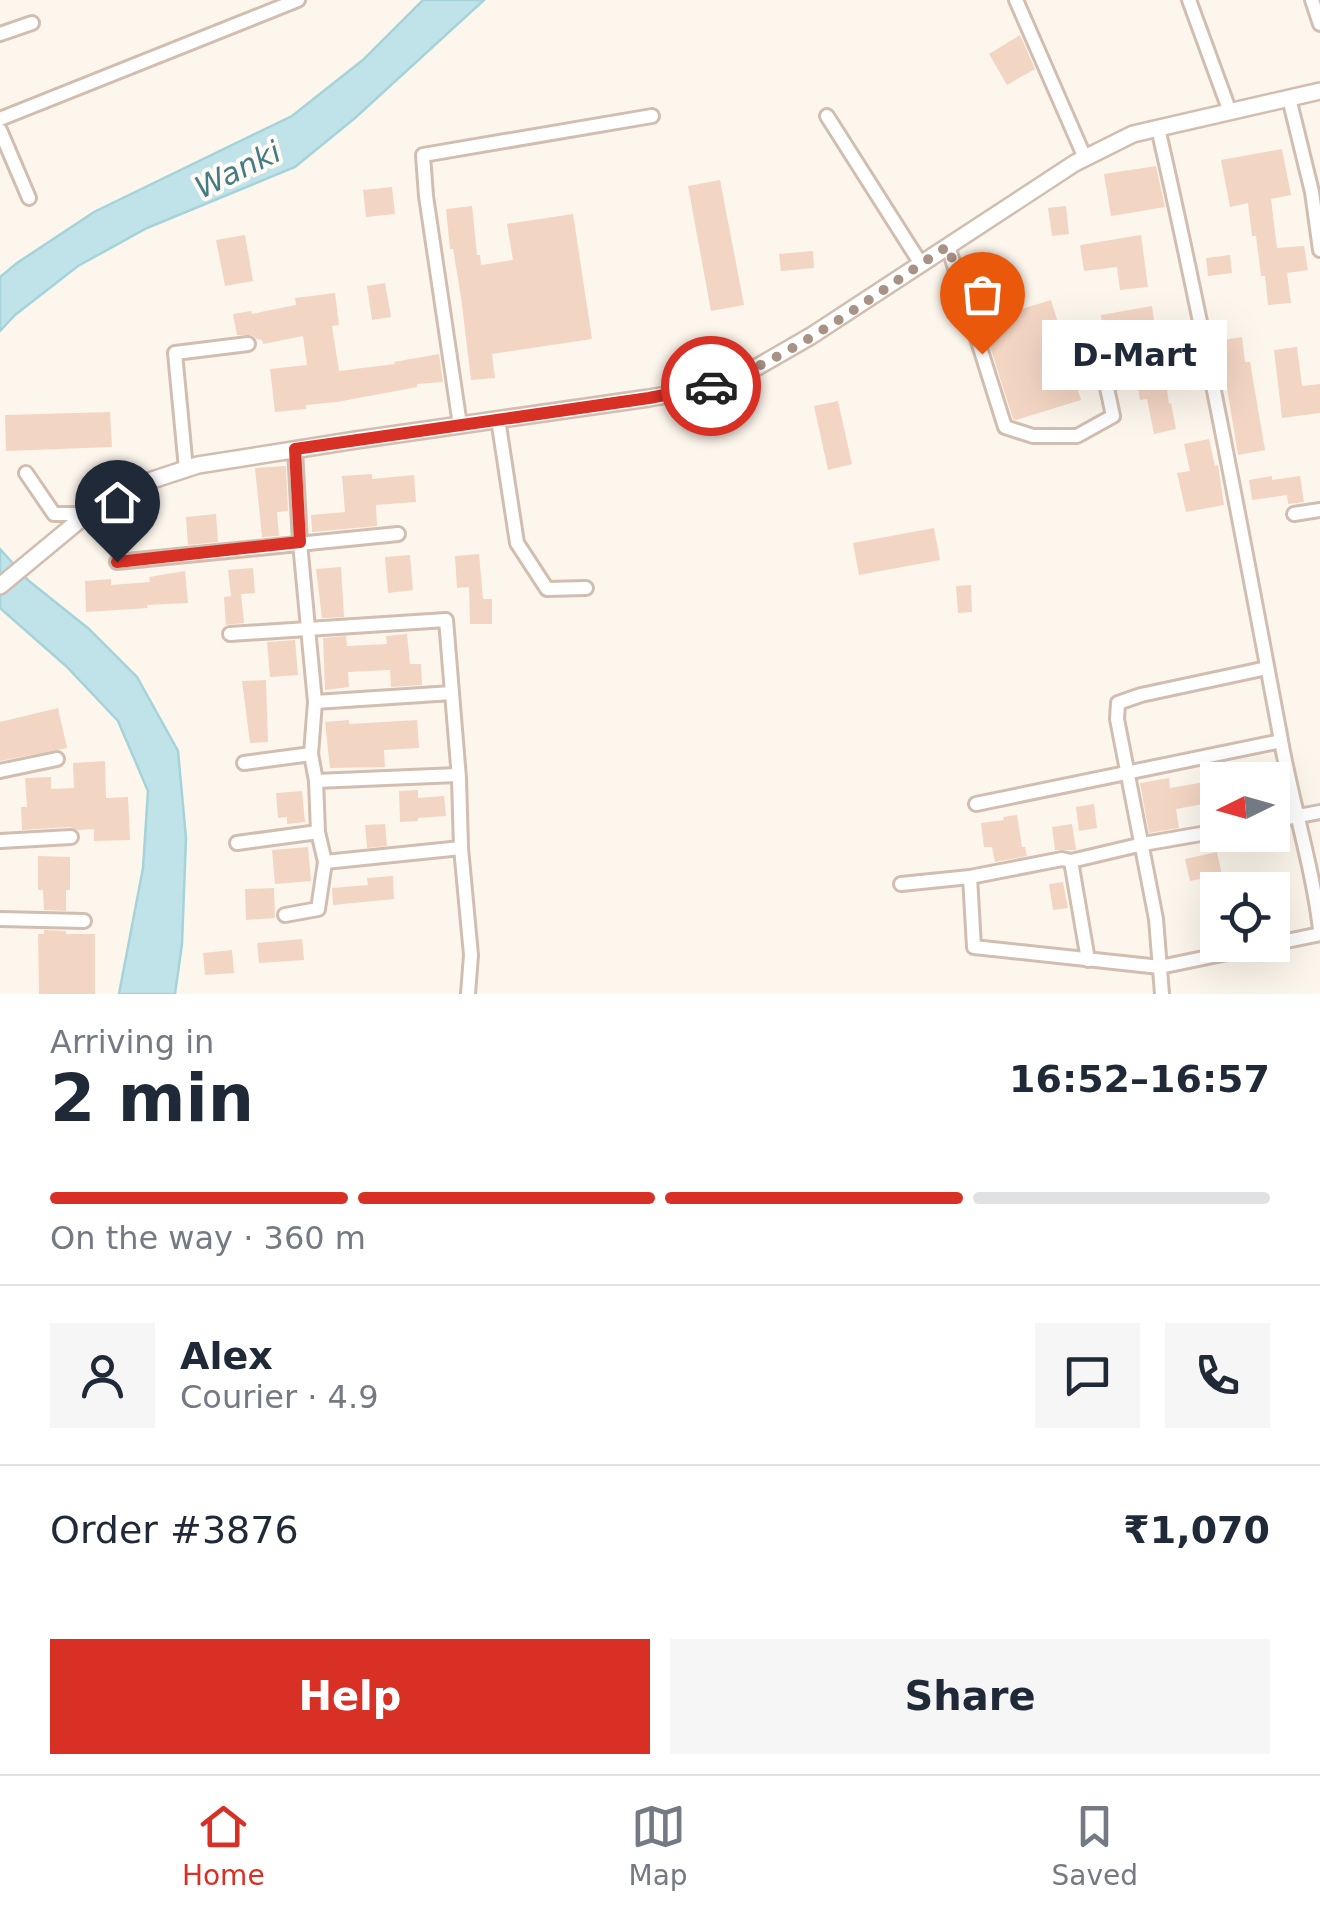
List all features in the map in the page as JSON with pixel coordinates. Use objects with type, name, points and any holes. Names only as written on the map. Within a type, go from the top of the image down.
[{"type":"street","points":[[0,119],[298,0]]},
{"type":"street","points":[[1016,0],[1085,158]]},
{"type":"street","points":[[1189,0],[1230,112]]},
{"type":"street","points":[[1312,0],[1320,24]]},
{"type":"street","points":[[0,34],[32,23]]},
{"type":"street","points":[[0,586],[87,514],[137,485],[186,469],[706,388],[744,374],[811,336],[1085,158],[1134,134],[1320,91]]},
{"type":"street","points":[[1290,98],[1312,192],[1320,250]]},
{"type":"street","points":[[460,424],[423,156],[652,116]]},
{"type":"street","points":[[827,116],[920,264]]},
{"type":"street","points":[[1158,128],[1194,284],[1280,741],[1318,897],[1320,931],[1290,939]]},
{"type":"street","points":[[0,130],[29,198]]},
{"type":"street","points":[[948,246],[1005,427],[1033,436],[1078,436],[1113,416],[1103,369]]},
{"type":"street","points":[[186,469],[175,353],[248,344]]},
{"type":"street","points":[[498,419],[517,543],[547,589],[586,588]]},
{"type":"street","points":[[284,916],[318,909],[325,862],[318,832],[311,754],[315,702],[295,449]]},
{"type":"street","points":[[26,473],[54,514],[87,514]]},
{"type":"street","points":[[1294,514],[1320,510]]},
{"type":"street","points":[[117,562],[398,534]]},
{"type":"street","points":[[230,634],[446,620],[460,778],[470,955],[468,994]]},
{"type":"street","points":[[1162,994],[1156,919],[1117,719],[1118,702],[1268,668]]},
{"type":"street","points":[[315,702],[452,693]]},
{"type":"street","points":[[976,804],[1280,741]]},
{"type":"street","points":[[244,763],[311,754]]},
{"type":"street","points":[[0,770],[57,759]]},
{"type":"street","points":[[316,781],[458,775]]},
{"type":"street","points":[[1290,818],[1320,812]]},
{"type":"street","points":[[237,843],[318,832]]},
{"type":"street","points":[[901,884],[1070,861],[1200,834]]},
{"type":"street","points":[[0,841],[72,837]]},
{"type":"street","points":[[325,862],[461,848]]},
{"type":"street","points":[[1070,861],[1088,960]]},
{"type":"street","points":[[970,877],[974,947],[1160,967],[1200,959]]},
{"type":"street","points":[[0,918],[84,920]]},
{"type":"water","name":"Wanki","points":[[423,0],[484,0],[355,118],[295,167],[147,228],[78,266],[0,331],[0,277],[17,263],[94,212],[292,116],[364,59]]},
{"type":"water","points":[[0,549],[29,581],[89,629],[137,677],[178,751],[186,838],[182,944],[175,994],[119,994],[143,868],[148,791],[118,721],[66,666],[0,608]]},
{"type":"building","points":[[1020,35],[1035,69],[1007,85],[989,54]]},
{"type":"building","points":[[1282,149],[1291,195],[1271,199],[1277,248],[1304,246],[1308,270],[1287,273],[1291,303],[1268,305],[1248,203],[1230,207],[1221,160]]},
{"type":"building","points":[[1156,166],[1165,207],[1111,216],[1104,174]]},
{"type":"building","points":[[720,180],[744,305],[711,311],[688,186]]},
{"type":"building","points":[[392,187],[395,214],[366,217],[363,190]]},
{"type":"building","points":[[472,206],[481,265],[513,260],[507,224],[573,214],[592,339],[492,354],[495,378],[471,380],[446,209]]},
{"type":"building","points":[[1066,206],[1069,234],[1052,236],[1048,208]]},
{"type":"building","points":[[245,235],[253,281],[225,286],[216,240]]},
{"type":"building","points":[[1141,235],[1148,287],[1120,290],[1117,267],[1084,271],[1080,245]]},
{"type":"building","points":[[813,251],[814,268],[781,271],[779,254]]},
{"type":"building","points":[[1230,255],[1232,273],[1208,276],[1206,258]]},
{"type":"building","points":[[385,283],[391,317],[372,320],[367,286]]},
{"type":"building","points":[[335,293],[339,325],[332,326],[339,371],[439,354],[443,382],[275,412],[270,369],[307,365],[303,336],[263,344],[251,335],[237,335],[233,314],[296,305],[295,298]]},
{"type":"building","points":[[1051,300],[1081,400],[1016,420],[982,321]]},
{"type":"building","points":[[1152,306],[1176,429],[1154,434],[1147,399],[1140,400],[1134,361],[1111,364],[1104,359],[1101,315]]},
{"type":"building","points":[[1242,337],[1265,450],[1238,455],[1216,341]]},
{"type":"building","points":[[1297,347],[1302,386],[1320,384],[1320,413],[1282,418],[1274,350]]},
{"type":"building","points":[[838,401],[852,464],[828,470],[814,406]]},
{"type":"building","points":[[110,412],[112,447],[6,451],[5,415]]},
{"type":"building","points":[[1209,439],[1215,466],[1218,465],[1224,505],[1186,512],[1177,473],[1190,471],[1184,444]]},
{"type":"building","points":[[286,466],[288,511],[277,512],[279,536],[262,537],[255,468]]},
{"type":"building","points":[[372,474],[372,479],[414,475],[416,502],[376,505],[377,526],[312,532],[311,515],[345,512],[342,476]]},
{"type":"building","points":[[1272,476],[1272,480],[1300,476],[1304,502],[1288,504],[1287,495],[1252,500],[1249,480]]},
{"type":"building","points":[[216,514],[218,542],[188,545],[186,517]]},
{"type":"building","points":[[934,528],[940,560],[859,575],[853,543]]},
{"type":"building","points":[[479,554],[483,599],[492,599],[492,624],[470,624],[469,587],[457,588],[455,556]]},
{"type":"building","points":[[410,555],[413,590],[388,593],[385,557]]},
{"type":"building","points":[[341,567],[344,617],[322,618],[316,569]]},
{"type":"building","points":[[253,568],[255,593],[241,594],[244,623],[226,625],[224,597],[231,596],[228,570]]},
{"type":"building","points":[[185,571],[188,603],[86,612],[85,581],[111,579],[111,585],[150,582],[149,577]]},
{"type":"building","points":[[971,585],[972,612],[958,613],[956,586]]},
{"type":"building","points":[[407,634],[410,664],[421,664],[422,685],[391,687],[390,670],[348,672],[349,687],[325,690],[323,638],[346,636],[347,646],[387,644],[386,636]]},
{"type":"building","points":[[295,640],[298,675],[270,677],[267,642]]},
{"type":"building","points":[[266,680],[268,742],[250,743],[242,681]]},
{"type":"building","points":[[58,708],[67,748],[0,761],[0,722]]},
{"type":"building","points":[[349,720],[349,724],[417,720],[419,748],[384,750],[385,767],[330,768],[325,722]]},
{"type":"building","points":[[105,761],[106,798],[128,797],[130,840],[94,841],[94,829],[22,830],[21,807],[27,807],[25,778],[51,777],[51,789],[74,788],[73,763]]},
{"type":"building","points":[[1169,778],[1170,788],[1200,783],[1200,805],[1176,809],[1179,828],[1149,833],[1140,783]]},
{"type":"building","points":[[418,790],[418,798],[444,796],[446,816],[400,822],[399,791]]},
{"type":"building","points":[[302,791],[305,822],[287,824],[287,817],[278,818],[276,793]]},
{"type":"building","points":[[1094,804],[1097,828],[1079,831],[1076,807]]},
{"type":"building","points":[[1017,815],[1027,856],[995,862],[992,847],[984,847],[981,823]]},
{"type":"building","points":[[385,824],[387,846],[367,848],[365,825]]},
{"type":"building","points":[[1072,824],[1076,850],[1055,850],[1052,827]]},
{"type":"building","points":[[308,847],[311,881],[275,884],[272,850]]},
{"type":"building","points":[[1217,852],[1221,872],[1200,872],[1200,879],[1190,881],[1185,859]]},
{"type":"building","points":[[38,856],[70,857],[66,911],[44,910],[43,890],[38,890]]},
{"type":"building","points":[[393,876],[394,899],[333,905],[332,888],[368,885],[367,878]]},
{"type":"building","points":[[1063,882],[1068,908],[1053,910],[1049,884]]},
{"type":"building","points":[[274,888],[275,918],[246,920],[245,889]]},
{"type":"building","points":[[44,930],[95,934],[95,994],[39,994],[38,934],[44,934]]},
{"type":"building","points":[[302,939],[304,960],[259,963],[257,943]]},
{"type":"building","points":[[232,950],[234,973],[205,975],[203,953]]},
{"type":"way so far","points":[[711,386],[744,374],[811,336],[948,246],[982,354]]},
{"type":"place","name":"D-Mart","points":[[982,354]]},
{"type":"route","points":[[117,562],[300,542],[295,449],[711,386]]}]
